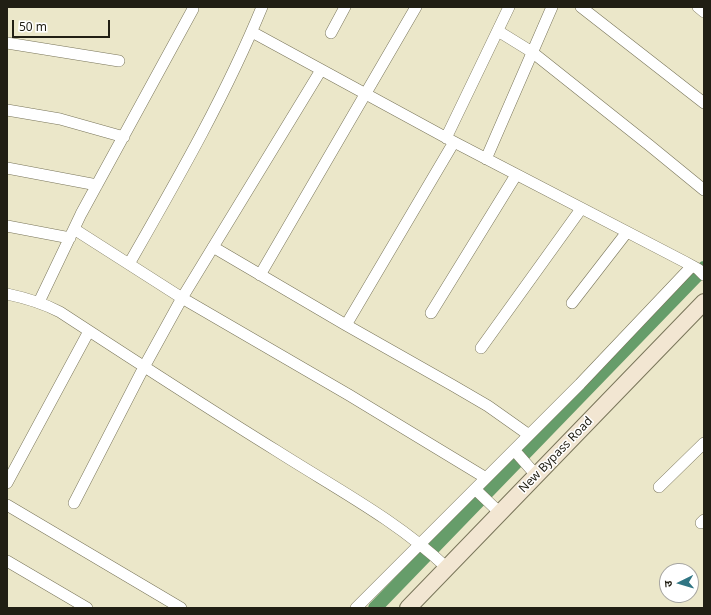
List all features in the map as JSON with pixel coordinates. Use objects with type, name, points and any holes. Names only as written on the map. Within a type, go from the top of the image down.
[{"type":"main road","name":"New Bypass Road","points":[[410,607],[442,562],[494,508],[704,302]]},
{"type":"street","points":[[129,264],[188,161],[239,60],[262,7]]},
{"type":"street","points":[[330,33],[345,7]]},
{"type":"street","points":[[260,275],[416,7]]},
{"type":"street","points":[[346,325],[450,140],[510,7]]},
{"type":"street","points":[[486,159],[552,7]]},
{"type":"street","points":[[581,7],[704,103]]},
{"type":"street","points":[[698,7],[704,12]]},
{"type":"street","points":[[39,302],[97,185],[192,9]]},
{"type":"street","points":[[498,31],[532,52],[704,190]]},
{"type":"street","points":[[252,32],[450,140],[698,270],[528,435],[516,453],[486,478],[478,491],[423,546],[356,608]]},
{"type":"street","points":[[7,43],[119,61]]},
{"type":"street","points":[[74,502],[144,367],[182,298],[321,70]]},
{"type":"street","points":[[7,110],[60,119],[124,137]]},
{"type":"street","points":[[7,168],[97,185]]},
{"type":"street","points":[[431,313],[516,175]]},
{"type":"street","points":[[480,348],[581,209]]},
{"type":"street","points":[[7,226],[72,233],[129,264],[182,298],[349,395],[486,478]]},
{"type":"street","points":[[572,303],[627,232]]},
{"type":"street","points":[[213,247],[488,406],[528,435]]},
{"type":"street","points":[[7,294],[39,302],[60,312],[144,367],[368,508],[423,546],[442,562]]},
{"type":"street","points":[[8,481],[89,331]]},
{"type":"street","points":[[659,487],[704,444]]},
{"type":"street","points":[[516,453],[532,470]]},
{"type":"street","points":[[478,491],[494,508]]},
{"type":"street","points":[[7,505],[181,608]]},
{"type":"street","points":[[7,561],[87,608]]},
{"type":"waterway","points":[[375,608],[704,268]]}]
